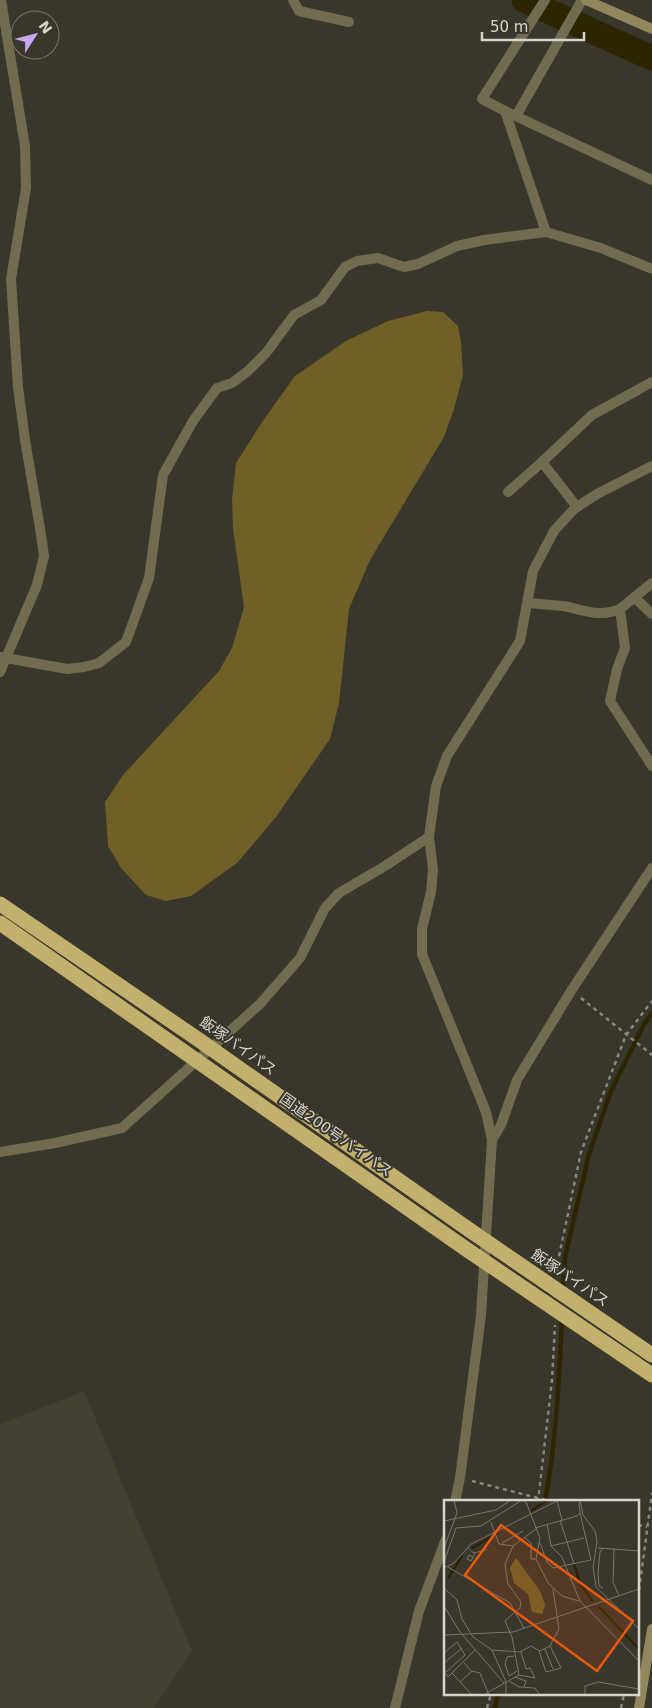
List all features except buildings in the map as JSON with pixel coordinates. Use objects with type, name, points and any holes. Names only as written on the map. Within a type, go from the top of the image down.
[{"type":"highway","name":"飯塚バイパス","points":[[0,904],[652,1355]]},
{"type":"highway","name":"国道200号バイパス","points":[[0,923],[466,1249],[652,1374]]},
{"type":"main road","points":[[586,0],[652,29]]},
{"type":"main road","points":[[639,1708],[652,1629]]},
{"type":"street","points":[[0,672],[3,658],[37,585],[44,556],[18,386],[12,280],[26,188],[25,146],[1,0]]},
{"type":"street","points":[[293,0],[299,11],[349,22]]},
{"type":"street","points":[[545,0],[482,99],[652,180]]},
{"type":"street","points":[[516,116],[582,0]]},
{"type":"street","points":[[505,111],[546,232]]},
{"type":"street","points":[[3,658],[66,669],[84,667],[98,662],[126,642],[149,578],[163,475],[193,421],[217,388],[232,383],[248,371],[266,353],[294,315],[311,306],[327,294],[345,266],[357,261],[378,258],[404,268],[418,264],[457,246],[484,240],[546,232],[601,248],[651,267]]},
{"type":"street","points":[[508,492],[592,415],[652,382]]},
{"type":"street","points":[[542,462],[577,507]]},
{"type":"street","points":[[455,1500],[460,1478],[481,1315],[492,1140],[486,1112],[422,954],[422,929],[431,892],[433,870],[429,838],[436,786],[447,756],[520,641],[534,571],[554,531],[577,507],[597,494],[652,466]]},
{"type":"street","points":[[528,602],[565,606],[589,613],[610,613],[620,609],[652,583]]},
{"type":"street","points":[[635,598],[652,614]]},
{"type":"street","points":[[620,609],[625,648],[617,669],[610,701],[652,766]]},
{"type":"street","points":[[0,1152],[122,1128],[226,1036],[286,976],[300,958],[325,908],[339,892],[429,838]]},
{"type":"street","points":[[492,1140],[501,1125],[517,1080],[571,991],[652,868]]},
{"type":"street","points":[[395,1708],[419,1611],[444,1544]]},
{"type":"path","points":[[571,991],[652,1055]]},
{"type":"path","points":[[557,1281],[558,1261],[581,1152],[626,1034],[652,1001]]},
{"type":"path","points":[[460,1478],[539,1500],[552,1380],[555,1321]]},
{"type":"path","points":[[640,1582],[652,1493]]},
{"type":"path","points":[[640,1525],[647,1527]]},
{"type":"shaded area","points":[[427,311],[443,312],[458,326],[463,375],[444,437],[370,560],[349,609],[339,703],[330,739],[276,817],[237,863],[191,896],[166,901],[146,895],[121,868],[108,846],[105,802],[123,775],[219,671],[232,648],[244,607],[233,529],[232,500],[236,463],[295,376],[346,341],[388,321]]},
{"type":"shaded area","points":[[84,1391],[192,1651],[154,1708],[0,1708],[0,1424]]},
{"type":"waterway","points":[[524,0],[652,58]]},
{"type":"waterway","points":[[563,1291],[565,1257],[589,1154],[611,1091],[643,1026],[652,1013]]},
{"type":"waterway","points":[[545,1500],[554,1434],[562,1319]]},
{"type":"waterway","points":[[495,1708],[498,1696]]}]
